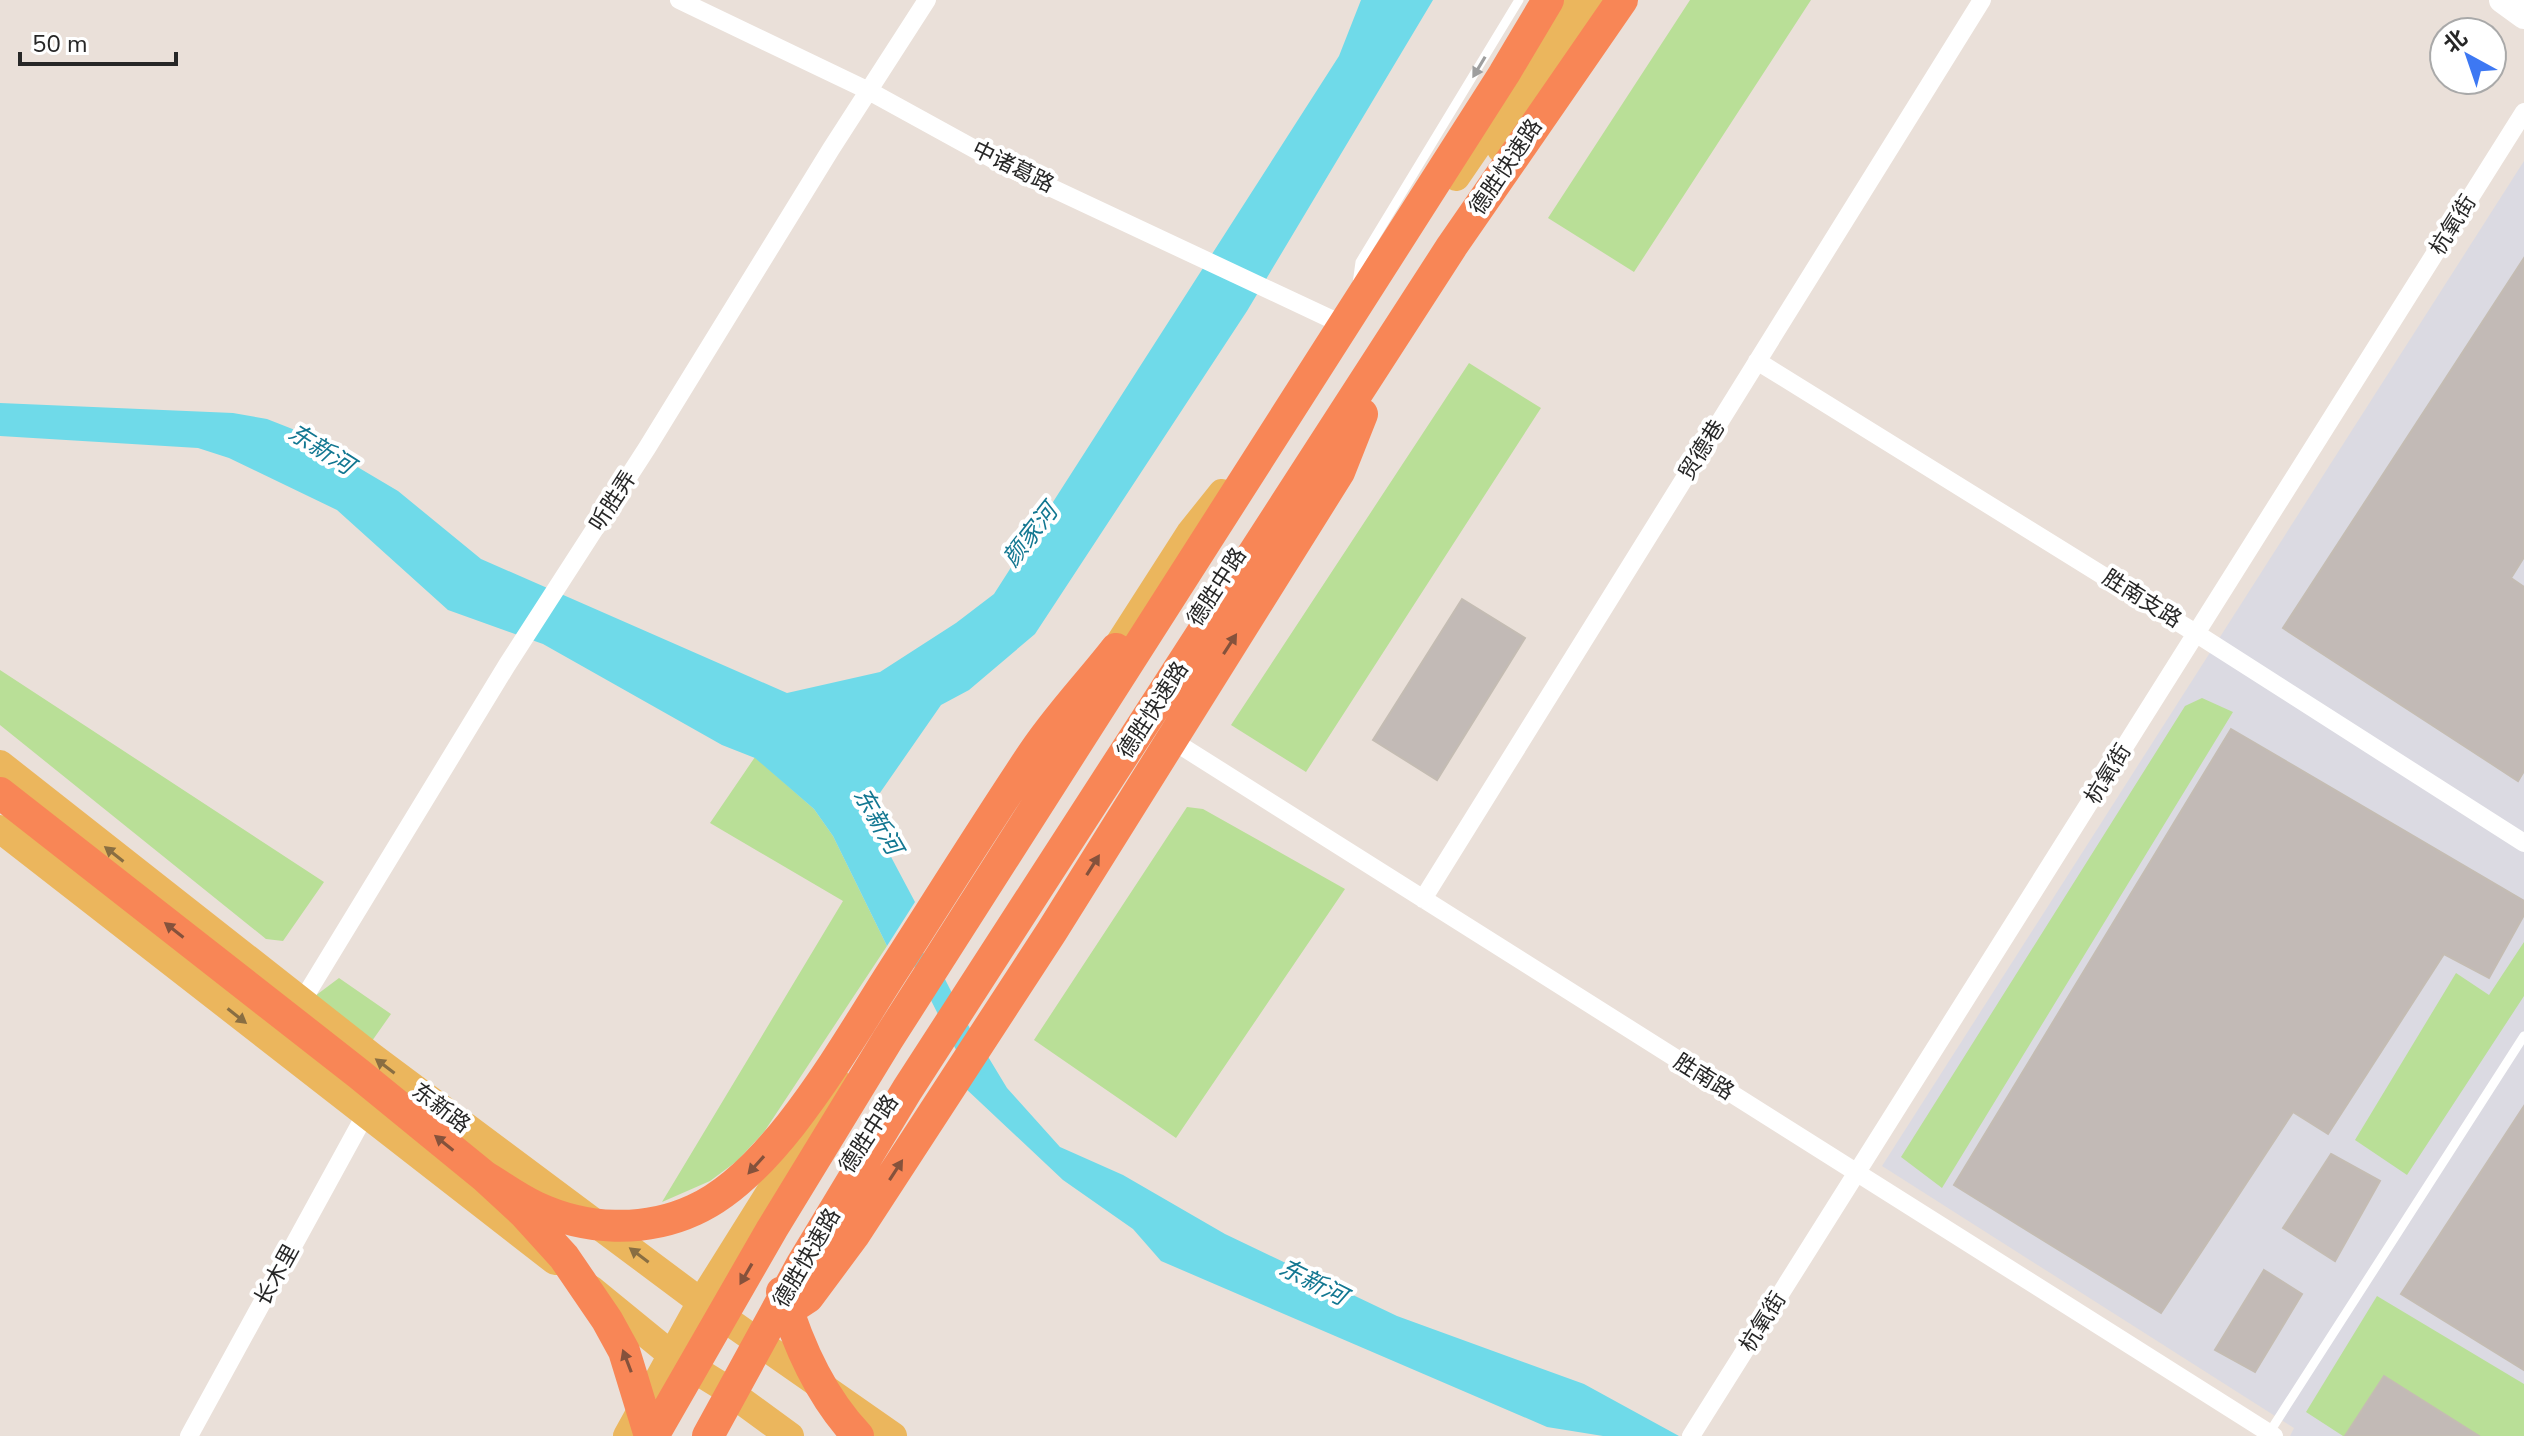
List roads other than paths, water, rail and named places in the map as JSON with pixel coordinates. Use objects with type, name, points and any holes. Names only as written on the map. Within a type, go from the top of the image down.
[{"type":"highway","name":"德胜快速路","points":[[651,1436],[888,1039],[1504,74],[1548,0]]},
{"type":"highway","name":"德胜快速路","points":[[708,1436],[802,1264],[907,1090],[1452,246],[1622,0]]},
{"type":"highway","points":[[749,1334],[808,1297],[854,1235],[1052,931],[1339,472],[1388,348]]},
{"type":"highway","points":[[484,1176],[532,1206],[582,1223],[617,1226],[656,1223],[694,1210],[749,1174],[836,1059],[1032,754],[1219,521]]},
{"type":"highway","points":[[0,793],[359,1074],[484,1176],[524,1213],[564,1257],[607,1320],[624,1351],[651,1436]]},
{"type":"highway","points":[[836,1059],[818,1100],[792,1178],[778,1241],[780,1285],[807,1357],[829,1398],[858,1436]]},
{"type":"main road","points":[[627,1436],[701,1302],[1190,533],[1350,328],[1519,85],[1571,0]]},
{"type":"main road","name":"德胜中路","points":[[691,1436],[816,1216],[1376,339],[1598,0]]},
{"type":"main road","points":[[2502,0],[2524,16]]},
{"type":"main road","name":"东新路","points":[[0,764],[301,1003],[701,1302],[893,1436]]},
{"type":"main road","points":[[0,829],[673,1356],[720,1385],[790,1436]]},
{"type":"street","name":"中诸葛路","points":[[679,0],[869,91],[1009,168],[1350,328]]},
{"type":"street","name":"听胜弄","points":[[301,1003],[507,665],[927,0]]},
{"type":"street","name":"贸德巷","points":[[1423,899],[1982,0]]},
{"type":"street","name":"杭氧街","points":[[1691,1436],[2524,112]]},
{"type":"street","name":"胜南支路","points":[[1757,361],[2197,634],[2524,843]]},
{"type":"street","name":"胜南路","points":[[1135,717],[2271,1434]]},
{"type":"street","name":"长木里","points":[[189,1436],[365,1115]]},
{"type":"lane","points":[[1350,328],[1360,262],[1519,0]]},
{"type":"lane","points":[[2271,1434],[2524,1036]]},
{"type":"water","points":[[1361,0],[1433,0],[1247,311],[1035,634],[969,690],[941,705],[875,800],[873,823],[915,902],[887,946],[833,836],[814,809],[755,758],[722,745],[543,644],[448,610],[337,510],[229,458],[198,448],[0,436],[0,403],[233,413],[267,419],[295,430],[398,491],[481,559],[787,693],[880,672],[956,623],[994,594],[1339,56]]},
{"type":"water","points":[[987,1055],[1007,1088],[1060,1147],[1123,1175],[1225,1234],[1397,1316],[1584,1384],[1679,1436],[1603,1436],[1547,1427],[1161,1261],[1133,1229],[1063,1180],[964,1087]]},
{"type":"waterway","name":"东新河","points":[[925,964],[976,1065]]},
{"type":"water label","name":"颜家河","points":[[1030,535]]}]
